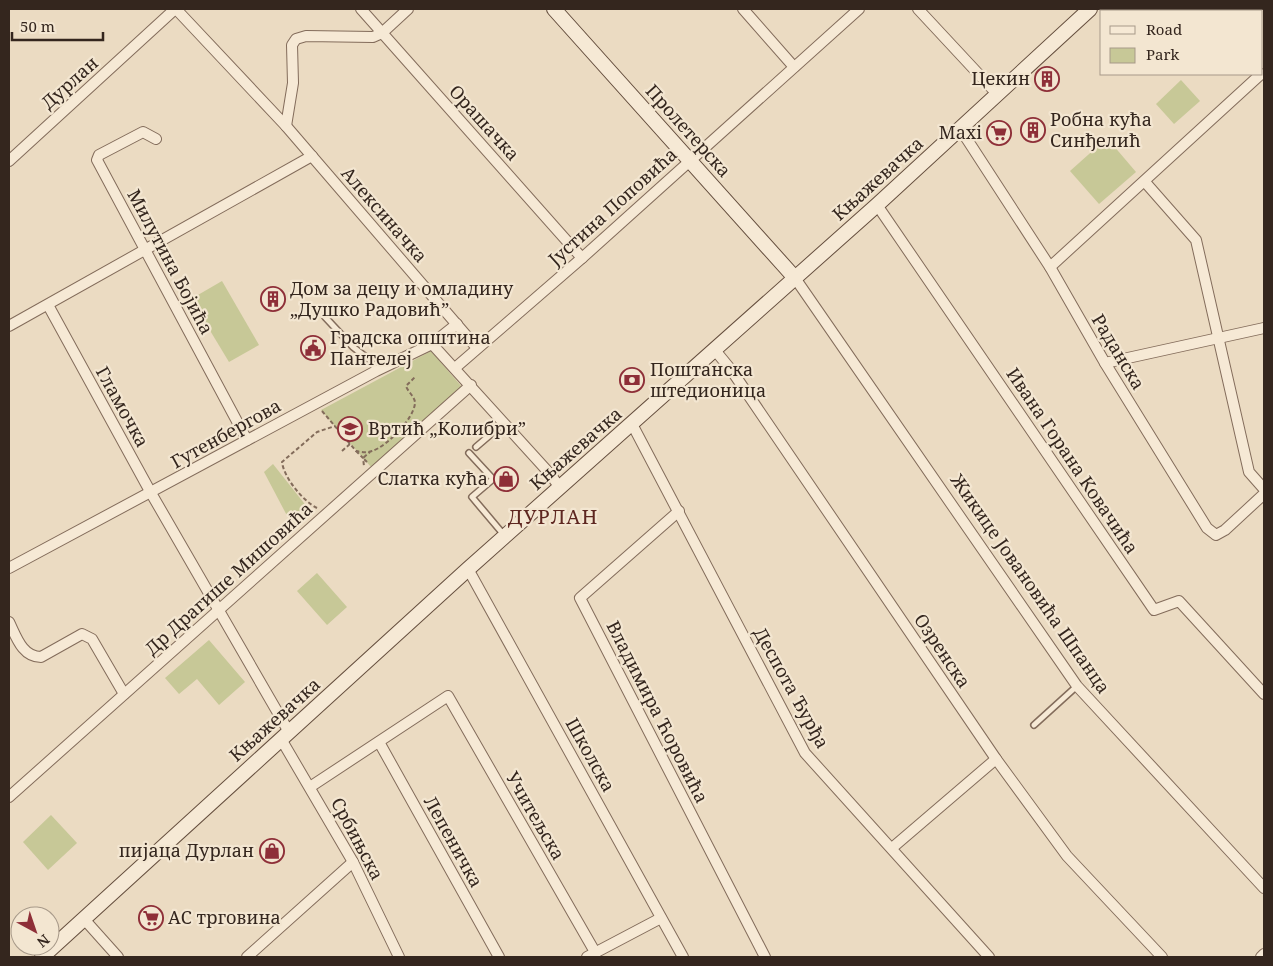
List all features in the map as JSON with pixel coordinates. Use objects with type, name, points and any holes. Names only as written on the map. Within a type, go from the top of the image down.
[{"type":"main road","name":"Пролетерска","points":[[554,9],[795,278]]},
{"type":"main road","name":"Књажевачка","points":[[42,957],[468,569],[960,130],[1090,9]]},
{"type":"street","name":"Алексиначка","points":[[176,9],[286,126],[477,348]]},
{"type":"street","name":"Дурлан","points":[[9,161],[176,9]]},
{"type":"street","name":"Орашачка","points":[[360,9],[582,258]]},
{"type":"street","points":[[286,126],[293,83],[292,46],[296,39],[306,36],[373,37],[382,33],[408,9]]},
{"type":"street","points":[[743,9],[794,67]]},
{"type":"street","name":"Јустина Поповића","points":[[455,368],[582,258],[859,9]]},
{"type":"street","points":[[918,9],[998,95]]},
{"type":"street","points":[[1050,267],[1145,182],[1258,75]]},
{"type":"street","name":"Раданска","points":[[960,130],[1050,267],[1207,528],[1216,535],[1225,530],[1264,494]]},
{"type":"street","name":"Милутина Бојића","points":[[156,139],[142,132],[99,156],[97,160],[247,440]]},
{"type":"street","points":[[9,326],[146,251],[312,156]]},
{"type":"street","points":[[1145,182],[1196,240],[1249,472],[1264,489]]},
{"type":"street","name":"Ивана Горана Ковачића","points":[[877,205],[1154,610],[1179,602],[1264,694]]},
{"type":"street","name":"Жикице Јовановића Шпанца","points":[[795,278],[1077,686],[1264,888]]},
{"type":"street","name":"Гламочка","points":[[48,305],[219,612],[285,736]]},
{"type":"street","name":"Гутенбергова","points":[[9,568],[376,371],[432,344],[457,324]]},
{"type":"street","points":[[1106,363],[1264,328]]},
{"type":"street","points":[[432,344],[504,422],[551,475],[560,488]]},
{"type":"street","name":"Озренска","points":[[714,350],[732,371],[996,759],[1067,856],[1162,957]]},
{"type":"street","name":"Др Драгише Мишовића","points":[[9,797],[219,612],[471,385]]},
{"type":"street","name":"Деспота Ђурђа","points":[[632,424],[804,753],[989,957]]},
{"type":"street","name":"Владимира Ћоровића","points":[[679,512],[580,598],[765,957]]},
{"type":"street","name":"Школска","points":[[468,569],[683,957]]},
{"type":"street","points":[[9,622],[24,650],[36,657],[41,657],[82,634],[88,636],[124,694]]},
{"type":"street","name":"Учитељска","points":[[379,742],[448,696],[591,955],[661,918]]},
{"type":"street","name":"Србињска","points":[[285,736],[310,787],[353,862],[398,957]]},
{"type":"street","points":[[310,787],[379,742]]},
{"type":"street","name":"Лепеничка","points":[[379,742],[499,957]]},
{"type":"street","points":[[892,848],[996,759]]},
{"type":"street","points":[[247,957],[353,862]]},
{"type":"street","points":[[84,919],[118,957]]},
{"type":"street","points":[[1261,957],[1264,954]]},
{"type":"lane","points":[[325,317],[353,347],[371,361],[376,371]]},
{"type":"lane","points":[[476,447],[504,422]]},
{"type":"lane","points":[[469,453],[493,480],[472,497],[505,536]]},
{"type":"lane","points":[[1034,725],[1077,686]]},
{"type":"path","points":[[363,458],[392,439],[410,415],[415,405],[414,399],[406,386],[414,377]]},
{"type":"path","points":[[315,404],[363,458],[364,467],[361,474]]},
{"type":"path","points":[[325,506],[316,508],[310,504],[283,470],[282,462],[317,432],[335,426]]},
{"type":"path","points":[[342,451],[350,444]]},
{"type":"path","points":[[356,451],[370,452]]},
{"type":"green space","points":[[1181,80],[1200,101],[1174,124],[1156,104]]},
{"type":"green space","points":[[1107,138],[1136,172],[1099,204],[1070,171]]},
{"type":"green space","points":[[222,281],[259,345],[229,362],[191,299]]},
{"type":"green space","points":[[431,351],[462,387],[371,467],[321,410]]},
{"type":"green space","points":[[273,464],[311,512],[293,527],[264,472]]},
{"type":"green space","points":[[317,573],[347,607],[327,625],[297,591]]},
{"type":"green space","points":[[209,640],[245,682],[219,705],[197,679],[179,694],[165,678]]},
{"type":"green space","points":[[51,815],[77,843],[48,870],[23,842]]},
{"type":"place","name":"Цекин","points":[[1047,79]]},
{"type":"place","name":"Робна кућа Синђелић","points":[[1033,130]]},
{"type":"place","name":"Maxi","points":[[999,133]]},
{"type":"place","name":"Дом за децу и омладину „Душко Радовић”","points":[[273,299]]},
{"type":"place","name":"Градска општина Пантелеј","points":[[313,348]]},
{"type":"place","name":"Поштанска штедионица","points":[[632,380]]},
{"type":"place","name":"Вртић „Колибри”","points":[[350,429]]},
{"type":"place","name":"Слатка кућа","points":[[506,479]]},
{"type":"place","name":"пијаца Дурлан","points":[[272,851]]},
{"type":"place","name":"АС трговина","points":[[151,918]]},
{"type":"district","name":"ДУРЛАН","points":[[553,517]]}]
